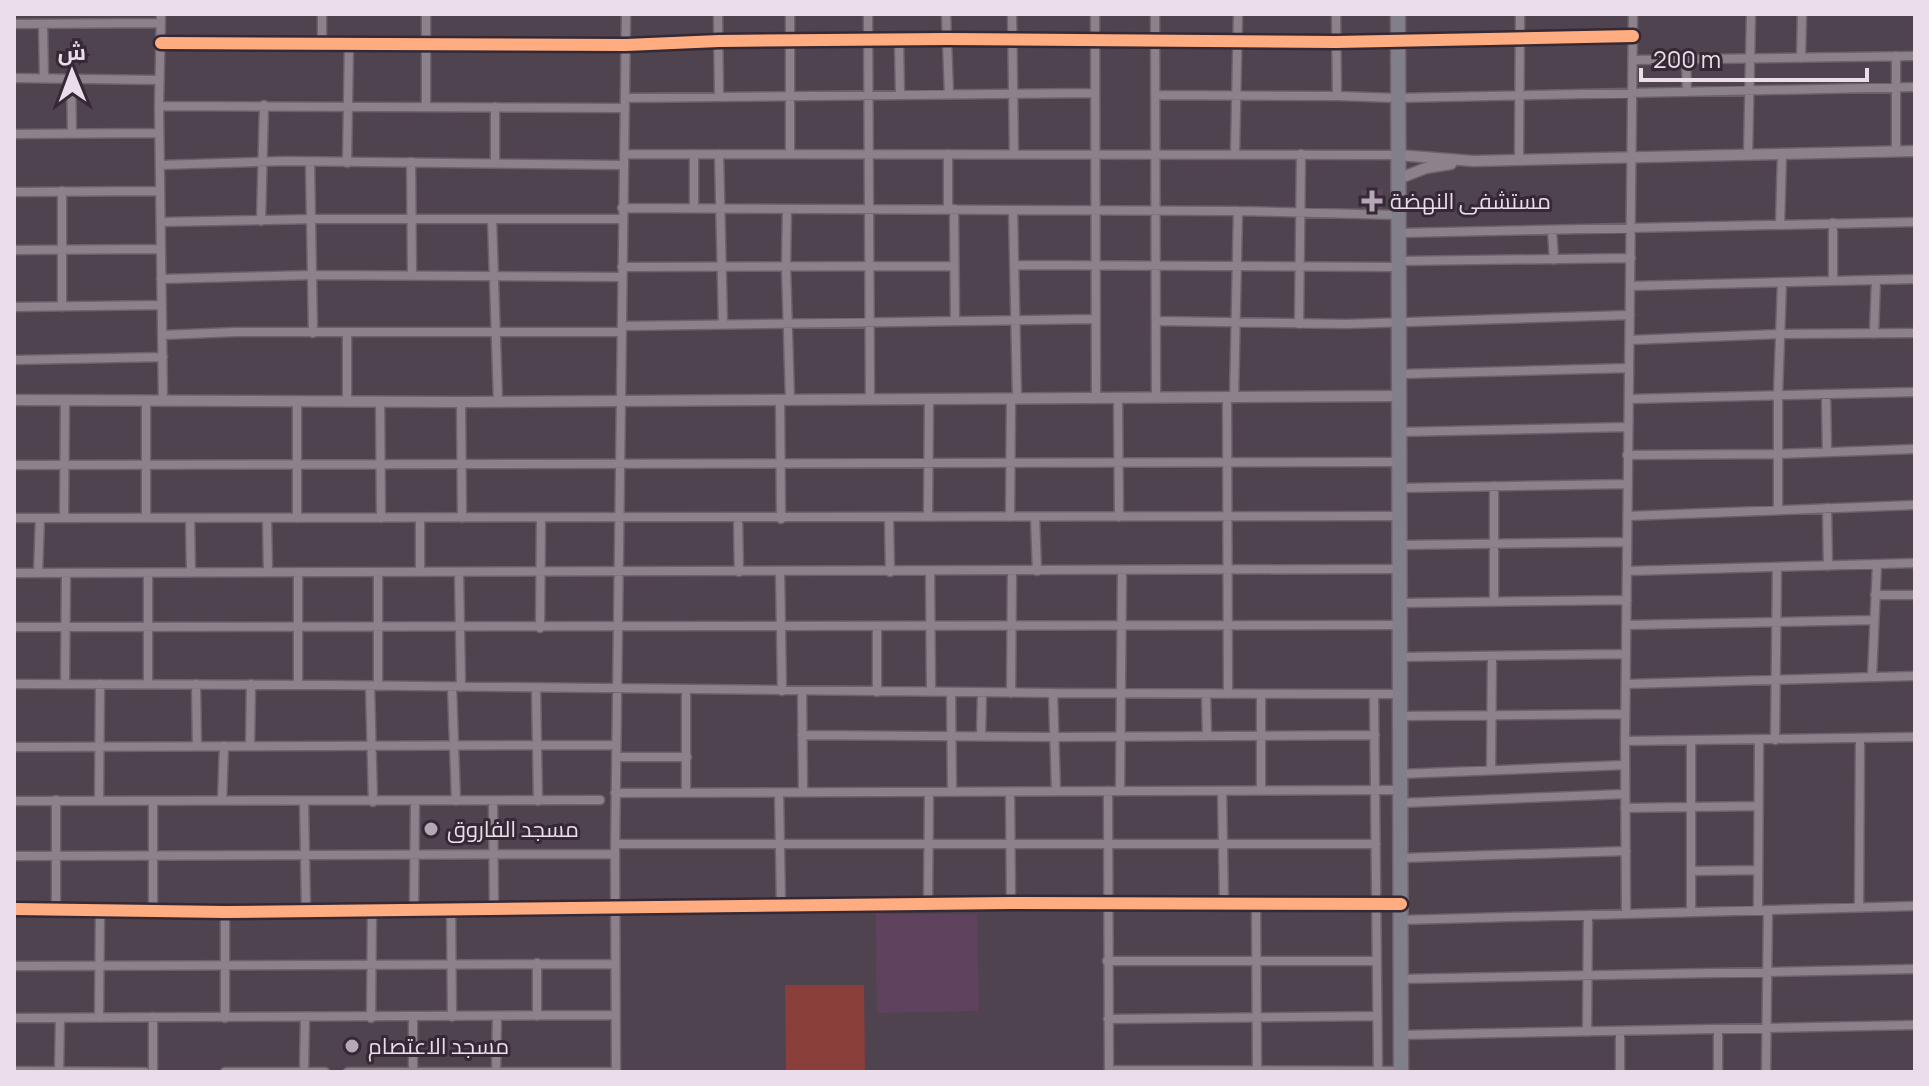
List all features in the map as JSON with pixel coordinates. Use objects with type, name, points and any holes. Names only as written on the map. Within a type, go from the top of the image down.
[{"type":"highway","points":[[1398,14],[1401,1072]]},
{"type":"street","points":[[322,14],[322,43]]},
{"type":"street","points":[[426,14],[426,107]]},
{"type":"street","points":[[348,1072],[616,1072],[615,793],[626,14]]},
{"type":"street","points":[[718,14],[719,95]]},
{"type":"street","points":[[790,14],[790,154]]},
{"type":"street","points":[[868,14],[870,400]]},
{"type":"street","points":[[946,14],[949,94]]},
{"type":"street","points":[[1012,14],[1014,154]]},
{"type":"street","points":[[1095,14],[1096,398]]},
{"type":"street","points":[[1155,14],[1156,398]]},
{"type":"street","points":[[1235,154],[1238,14]]},
{"type":"street","points":[[1336,14],[1337,96]]},
{"type":"street","points":[[1519,160],[1520,14]]},
{"type":"street","points":[[1626,914],[1627,455],[1633,14]]},
{"type":"street","points":[[1748,154],[1751,14]]},
{"type":"street","points":[[1801,58],[1802,14]]},
{"type":"street","points":[[14,24],[161,19],[159,133],[163,401]]},
{"type":"street","points":[[43,24],[44,78]]},
{"type":"street","points":[[161,43],[626,45],[947,39],[1336,42],[1633,36]]},
{"type":"street","points":[[899,40],[900,94]]},
{"type":"street","points":[[347,163],[349,43]]},
{"type":"street","points":[[1896,56],[1896,151]]},
{"type":"street","points":[[1633,60],[1915,56]]},
{"type":"street","points":[[1686,60],[1687,92]]},
{"type":"street","points":[[14,78],[159,80]]},
{"type":"street","points":[[71,78],[72,133]]},
{"type":"street","points":[[1155,95],[1397,98],[1915,87]]},
{"type":"street","points":[[625,98],[1095,93]]},
{"type":"street","points":[[261,221],[264,105]]},
{"type":"street","points":[[159,106],[625,108]]},
{"type":"street","points":[[495,107],[495,163]]},
{"type":"street","points":[[14,134],[159,133]]},
{"type":"street","points":[[624,154],[1301,154],[1398,155],[1473,161],[1915,151]]},
{"type":"street","points":[[694,154],[694,208]]},
{"type":"street","points":[[719,154],[723,324]]},
{"type":"street","points":[[948,154],[955,321]]},
{"type":"street","points":[[1299,324],[1301,154]]},
{"type":"street","points":[[1780,225],[1782,154]]},
{"type":"street","points":[[1398,179],[1426,168],[1473,161]]},
{"type":"street","points":[[160,165],[263,162],[623,165]]},
{"type":"street","points":[[411,162],[412,275]]},
{"type":"street","points":[[310,163],[313,333]]},
{"type":"street","points":[[62,191],[62,307]]},
{"type":"street","points":[[14,192],[160,191]]},
{"type":"street","points":[[622,208],[1155,210],[1398,215]]},
{"type":"street","points":[[781,519],[788,324],[787,209]]},
{"type":"street","points":[[1010,517],[1016,320],[1013,210]]},
{"type":"street","points":[[1228,694],[1228,463],[1238,211]]},
{"type":"street","points":[[492,219],[498,401]]},
{"type":"street","points":[[161,222],[622,219]]},
{"type":"street","points":[[1398,233],[1915,222]]},
{"type":"street","points":[[1833,223],[1833,281]]},
{"type":"street","points":[[1552,230],[1554,260]]},
{"type":"street","points":[[14,250],[161,249]]},
{"type":"street","points":[[1014,265],[1237,266],[1631,258]]},
{"type":"street","points":[[161,279],[313,275],[495,277],[722,267],[953,266]]},
{"type":"street","points":[[1630,286],[1915,279]]},
{"type":"street","points":[[1874,334],[1876,280]]},
{"type":"street","points":[[1778,510],[1782,282]]},
{"type":"street","points":[[14,307],[162,305]]},
{"type":"street","points":[[1156,321],[1400,323],[1630,315]]},
{"type":"street","points":[[162,335],[236,332],[498,334],[723,324],[1096,319]]},
{"type":"street","points":[[347,333],[347,401]]},
{"type":"street","points":[[1630,340],[1915,333]]},
{"type":"street","points":[[14,360],[163,357]]},
{"type":"street","points":[[1400,374],[1629,368]]},
{"type":"street","points":[[1629,399],[1915,392]]},
{"type":"street","points":[[1826,394],[1827,451]]},
{"type":"street","points":[[14,400],[461,402],[1400,396]]},
{"type":"street","points":[[1118,398],[1119,517]]},
{"type":"street","points":[[928,517],[929,399]]},
{"type":"street","points":[[64,518],[65,401]]},
{"type":"street","points":[[146,401],[146,518]]},
{"type":"street","points":[[297,401],[297,518]]},
{"type":"street","points":[[380,401],[381,518]]},
{"type":"street","points":[[461,402],[462,518]]},
{"type":"street","points":[[1399,432],[1628,427]]},
{"type":"street","points":[[1627,455],[1915,449]]},
{"type":"street","points":[[14,465],[1400,462]]},
{"type":"street","points":[[1400,488],[1628,484]]},
{"type":"street","points":[[1494,486],[1494,602]]},
{"type":"street","points":[[1628,516],[1915,505]]},
{"type":"street","points":[[1827,508],[1828,566]]},
{"type":"street","points":[[14,518],[1400,516]]},
{"type":"street","points":[[1035,517],[1037,571]]},
{"type":"street","points":[[38,573],[40,518]]},
{"type":"street","points":[[190,518],[191,572]]},
{"type":"street","points":[[267,518],[268,572]]},
{"type":"street","points":[[420,518],[420,572]]},
{"type":"street","points":[[540,628],[541,518]]},
{"type":"street","points":[[738,518],[739,572]]},
{"type":"street","points":[[889,518],[890,572]]},
{"type":"street","points":[[1400,545],[1627,542]]},
{"type":"street","points":[[1627,571],[1915,563]]},
{"type":"street","points":[[1872,677],[1877,565]]},
{"type":"street","points":[[1775,740],[1777,568]]},
{"type":"street","points":[[14,573],[1400,569]]},
{"type":"street","points":[[930,571],[931,692]]},
{"type":"street","points":[[1011,693],[1012,571]]},
{"type":"street","points":[[1120,791],[1122,571]]},
{"type":"street","points":[[298,572],[298,685]]},
{"type":"street","points":[[456,801],[454,745],[461,628],[459,572]]},
{"type":"street","points":[[780,572],[782,691]]},
{"type":"street","points":[[373,802],[370,745],[378,627],[378,573]]},
{"type":"street","points":[[65,684],[66,574]]},
{"type":"street","points":[[148,574],[148,684]]},
{"type":"street","points":[[1875,595],[1915,595]]},
{"type":"street","points":[[1400,603],[1627,600]]},
{"type":"street","points":[[1626,625],[1873,620]]},
{"type":"street","points":[[14,627],[1399,625]]},
{"type":"street","points":[[877,627],[877,692]]},
{"type":"street","points":[[1400,657],[1626,654]]},
{"type":"street","points":[[1491,770],[1492,656]]},
{"type":"street","points":[[1626,684],[1915,676]]},
{"type":"street","points":[[14,684],[1399,694]]},
{"type":"street","points":[[99,800],[100,684]]},
{"type":"street","points":[[196,684],[197,746]]},
{"type":"street","points":[[250,746],[251,684]]},
{"type":"street","points":[[536,689],[538,801]]},
{"type":"street","points":[[686,691],[686,792]]},
{"type":"street","points":[[802,691],[803,792]]},
{"type":"street","points":[[951,692],[952,792]]},
{"type":"street","points":[[981,736],[982,693]]},
{"type":"street","points":[[1053,693],[1056,791]]},
{"type":"street","points":[[1206,694],[1207,735]]},
{"type":"street","points":[[1261,695],[1261,790]]},
{"type":"street","points":[[1374,695],[1378,1072]]},
{"type":"street","points":[[1399,716],[1625,714]]},
{"type":"street","points":[[802,735],[1375,735]]},
{"type":"street","points":[[1625,741],[1915,737]]},
{"type":"street","points":[[1859,907],[1860,738]]},
{"type":"street","points":[[1759,740],[1758,870],[1768,972],[1766,1072]]},
{"type":"street","points":[[1691,741],[1691,912]]},
{"type":"street","points":[[14,747],[616,745]]},
{"type":"street","points":[[222,801],[224,746]]},
{"type":"street","points":[[616,757],[687,757]]},
{"type":"street","points":[[1399,774],[1625,765]]},
{"type":"street","points":[[615,793],[1376,790],[1399,796],[1625,794]]},
{"type":"street","points":[[1108,791],[1109,1071],[1257,1069],[1401,1072]]},
{"type":"street","points":[[1222,791],[1224,904]]},
{"type":"street","points":[[1010,792],[1011,903]]},
{"type":"street","points":[[779,793],[781,905]]},
{"type":"street","points":[[928,904],[929,793]]},
{"type":"street","points":[[56,800],[56,910]]},
{"type":"street","points":[[14,801],[600,800]]},
{"type":"street","points":[[153,801],[153,910]]},
{"type":"street","points":[[304,802],[306,909]]},
{"type":"street","points":[[414,908],[415,802]]},
{"type":"street","points":[[493,802],[494,908]]},
{"type":"street","points":[[1625,808],[1758,806]]},
{"type":"street","points":[[615,844],[1376,844]]},
{"type":"street","points":[[1401,858],[1626,851]]},
{"type":"street","points":[[14,856],[615,854]]},
{"type":"street","points":[[1692,871],[1758,870]]},
{"type":"street","points":[[14,909],[225,912],[1107,902],[1377,904],[1401,912],[1588,915],[1915,906]]},
{"type":"street","points":[[1256,903],[1257,1069]]},
{"type":"street","points":[[451,908],[452,1017]]},
{"type":"street","points":[[371,1018],[372,909]]},
{"type":"street","points":[[99,1018],[100,911]]},
{"type":"street","points":[[225,912],[225,1018]]},
{"type":"street","points":[[1587,1032],[1588,915]]},
{"type":"street","points":[[1107,961],[1377,961]]},
{"type":"street","points":[[537,963],[537,1016]]},
{"type":"street","points":[[14,966],[615,964]]},
{"type":"street","points":[[1401,979],[1915,969]]},
{"type":"street","points":[[14,1018],[615,1015]]},
{"type":"street","points":[[496,1072],[497,1016]]},
{"type":"street","points":[[1108,1019],[1377,1016]]},
{"type":"street","points":[[153,1017],[153,1072]]},
{"type":"street","points":[[413,1017],[413,1071]]},
{"type":"street","points":[[59,1071],[60,1018]]},
{"type":"street","points":[[304,1072],[305,1018]]},
{"type":"street","points":[[1401,1035],[1915,1025]]},
{"type":"street","points":[[1718,1031],[1718,1072]]},
{"type":"street","points":[[1620,1032],[1620,1072]]},
{"type":"street","points":[[14,1071],[145,1072]]},
{"type":"street","points":[[225,1072],[325,1072]]},
{"type":"shaded area","name":"مستشفى النهضة","points":[[1383,189],[1383,212],[1361,212],[1361,190]]},
{"type":"shaded area","points":[[876,914],[977,914],[979,1011],[877,1013]]},
{"type":"shaded area","points":[[785,985],[864,985],[865,1072],[786,1072]]},
{"type":"cycle path","points":[[161,43],[626,45],[947,39],[1336,42],[1633,36]]},
{"type":"cycle path","points":[[14,909],[225,912],[1011,903],[1401,904]]},
{"type":"place","name":"مستشفى النهضة","points":[[1372,201]]},
{"type":"place","name":"مسجد الفاروق","points":[[431,829]]},
{"type":"place","name":"مسجد الاعتصام","points":[[352,1046]]}]
